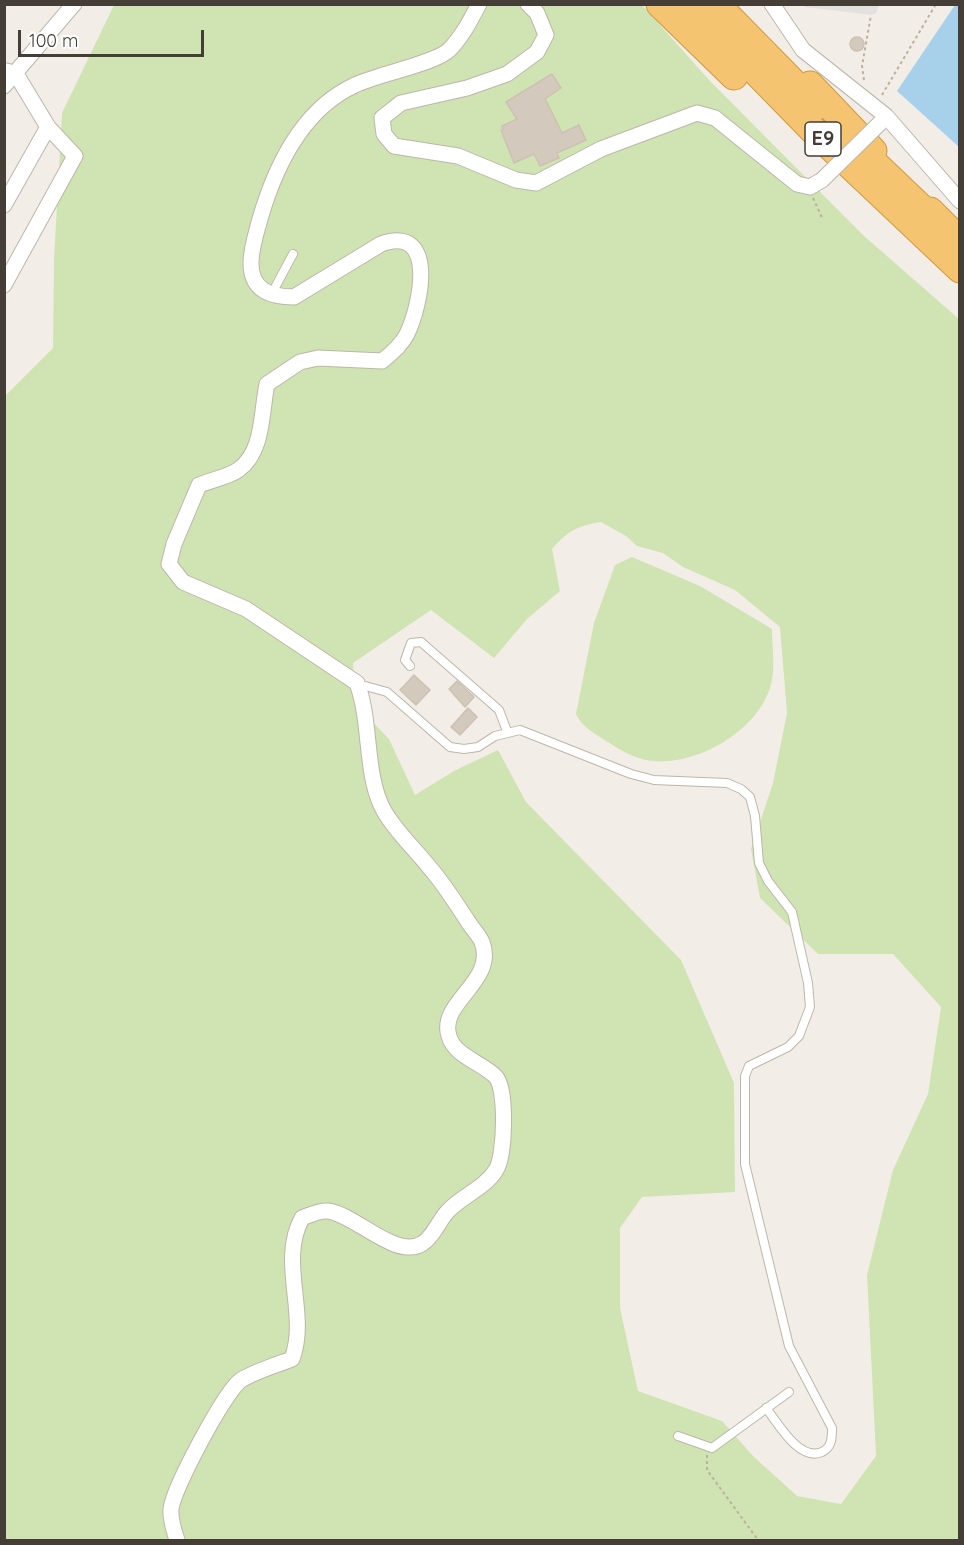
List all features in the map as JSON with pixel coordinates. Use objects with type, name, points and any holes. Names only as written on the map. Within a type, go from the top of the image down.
[{"type":"highway","points":[[660,4],[780,121],[863,179]]},
{"type":"highway","name":"E9","points":[[690,4],[863,179],[960,269]]},
{"type":"highway","name":"E9","points":[[716,4],[828,119],[960,243]]},
{"type":"highway","points":[[741,4],[814,90],[960,243]]},
{"type":"street","points":[[4,86],[10,74],[74,4]]},
{"type":"street","points":[[177,1540],[172,1524],[171,1507],[183,1474],[230,1392],[240,1381],[292,1359],[298,1342],[292,1249],[294,1232],[302,1218],[326,1211],[342,1215],[384,1239],[413,1247],[424,1243],[447,1212],[486,1182],[500,1162],[503,1094],[497,1079],[457,1048],[449,1037],[447,1024],[452,1013],[480,975],[484,959],[482,943],[432,870],[383,810],[375,786],[364,703],[357,683],[246,609],[183,582],[169,564],[174,544],[199,485],[237,471],[250,460],[259,436],[267,384],[300,362],[318,358],[382,361],[407,335],[417,302],[422,265],[418,252],[408,242],[394,239],[349,262],[294,297],[271,296],[260,289],[251,276],[251,252],[269,188],[294,142],[312,117],[354,85],[447,52],[462,34],[479,4]]},
{"type":"street","points":[[528,4],[537,13],[546,35],[537,52],[507,74],[467,88],[401,103],[382,118],[384,134],[394,146],[458,156],[516,180],[536,183],[601,149],[697,113],[715,118],[796,184],[810,187],[822,180],[880,116]]},
{"type":"street","points":[[772,4],[803,50],[880,116],[960,201]]},
{"type":"street","points":[[4,285],[8,269],[75,156],[48,128],[10,74]]},
{"type":"street","points":[[4,205],[48,128]]},
{"type":"lane","points":[[271,296],[293,254]]},
{"type":"lane","points":[[410,666],[405,660],[411,643],[422,642],[499,710],[507,731]]},
{"type":"lane","points":[[357,683],[387,692],[450,747],[464,749],[478,747],[507,731],[520,730],[654,780],[727,783],[741,789],[750,797],[755,816],[759,863],[768,881],[792,912],[808,983],[810,1007],[799,1036],[788,1047],[749,1066],[746,1076],[745,1164],[789,1346],[832,1428],[832,1441],[828,1449],[816,1454],[806,1452],[795,1443],[766,1408]]},
{"type":"lane","points":[[678,1436],[712,1448],[789,1392]]},
{"type":"path","points":[[880,116],[892,75],[936,4]]},
{"type":"path","points":[[862,66],[871,15]]},
{"type":"path","points":[[812,195],[824,220]]},
{"type":"path","points":[[712,1448],[707,1456],[707,1470],[758,1540]]},
{"type":"green space","points":[[114,5],[642,5],[710,81],[864,236],[959,319],[959,1540],[5,1540],[4,397],[53,348],[54,260],[62,113]],"holes":[[[601,522],[626,536],[637,546],[663,553],[683,567],[735,590],[780,627],[787,713],[773,783],[751,849],[760,898],[818,954],[893,954],[941,1007],[928,1094],[893,1170],[867,1275],[876,1456],[841,1504],[797,1496],[753,1456],[722,1421],[638,1391],[620,1308],[620,1228],[642,1197],[735,1192],[734,1083],[681,960],[526,802],[498,750],[454,771],[415,795],[389,739],[355,704],[353,663],[431,610],[494,658],[527,619],[560,591],[552,549],[563,538],[585,525]]]},
{"type":"green space","points":[[632,557],[700,586],[772,629],[772,680],[766,697],[756,714],[726,740],[689,757],[670,761],[652,761],[634,756],[593,732],[582,723],[576,714],[594,623],[615,565]]},
{"type":"shaded area","points":[[805,4],[879,5],[876,13],[871,15],[805,7]]},
{"type":"water","points":[[955,5],[960,5],[959,147],[897,91]]},
{"type":"building","points":[[857,37],[862,39],[864,44],[862,49],[857,51],[852,49],[850,44],[852,39]]},
{"type":"building","points":[[552,74],[561,88],[545,99],[562,133],[579,125],[586,140],[557,153],[559,158],[540,166],[534,154],[514,163],[501,130],[502,126],[517,119],[506,102]]},
{"type":"building","points":[[414,675],[430,690],[416,705],[400,690]]},
{"type":"building","points":[[457,681],[474,697],[465,707],[449,689]]},
{"type":"building","points":[[468,708],[477,717],[460,735],[451,727]]}]
